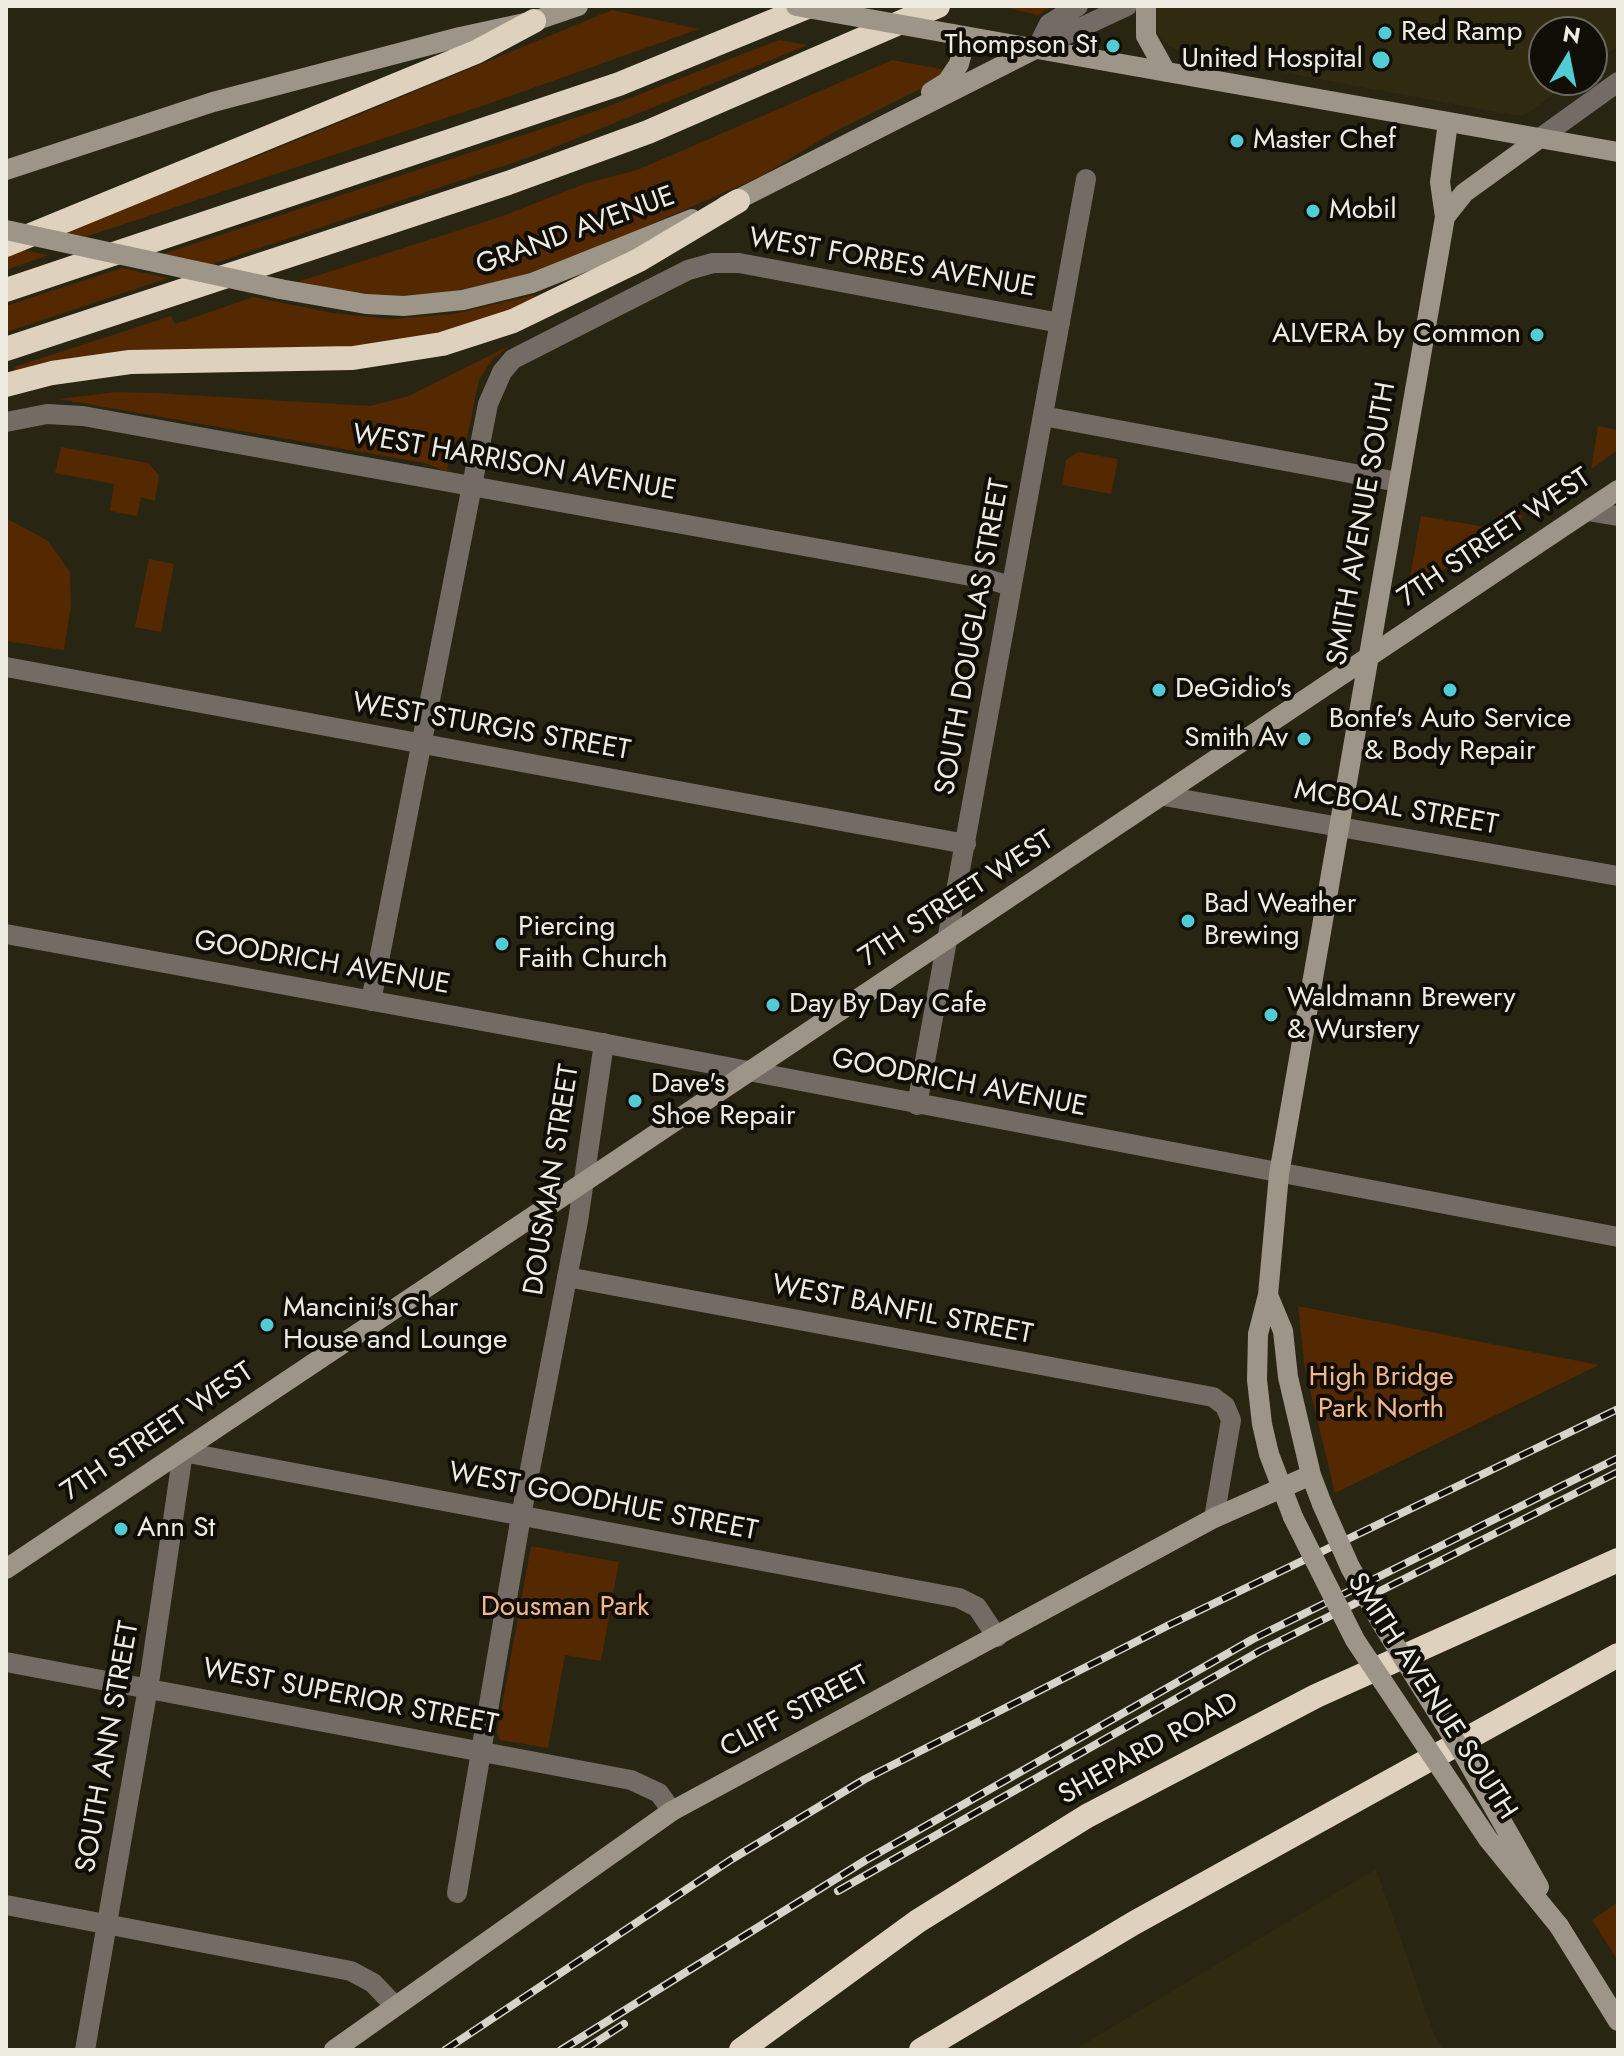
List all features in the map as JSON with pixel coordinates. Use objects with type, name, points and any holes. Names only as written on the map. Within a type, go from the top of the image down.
[{"type":"highway","points":[[6,290],[619,84],[810,6]]},
{"type":"highway","points":[[6,349],[494,188],[648,132],[938,6]]},
{"type":"highway","points":[[6,245],[476,52],[537,14]]},
{"type":"highway","points":[[6,385],[52,373],[130,362],[353,358],[442,344],[513,321],[625,267],[738,201]]},
{"type":"highway","name":"SHEPARD ROAD","points":[[741,2050],[918,1921],[1087,1816],[1316,1696],[1618,1560]]},
{"type":"highway","points":[[921,2050],[1147,1915],[1618,1655]]},
{"type":"main road","points":[[6,170],[213,102],[537,14],[578,6]]},
{"type":"main road","points":[[796,6],[1618,152]]},
{"type":"main road","points":[[1146,6],[1146,36],[1166,72]]},
{"type":"main road","points":[[878,128],[955,73],[963,49],[953,34]]},
{"type":"main road","name":"GRAND AVENUE","points":[[6,230],[280,289],[366,304],[404,306],[463,300],[532,283],[738,201],[1037,48]]},
{"type":"main road","name":"SMITH AVENUE SOUTH","points":[[1448,122],[1440,182],[1445,217],[1279,1174],[1268,1295],[1258,1334],[1257,1380],[1269,1454],[1281,1487],[1355,1640],[1488,1839],[1559,1926]]},
{"type":"main road","points":[[1445,217],[1464,193],[1540,138]]},
{"type":"main road","name":"7TH STREET WEST","points":[[6,1569],[1618,490]]},
{"type":"main road","name":"SMITH AVENUE SOUTH","points":[[1268,1295],[1283,1331],[1288,1377],[1311,1475],[1350,1567],[1507,1827],[1559,1926],[1618,2021]]},
{"type":"main road","name":"CLIFF STREET","points":[[334,2050],[672,1811],[1214,1518],[1311,1475]]},
{"type":"street","points":[[1037,48],[1049,24],[1078,6]]},
{"type":"street","points":[[1037,48],[1127,6]]},
{"type":"street","points":[[1540,138],[1618,82]]},
{"type":"street","name":"SOUTH DOUGLAS STREET","points":[[917,1105],[1086,179]]},
{"type":"street","name":"WEST FORBES AVENUE","points":[[473,485],[488,404],[513,359],[688,270],[713,263],[739,263],[1060,323]]},
{"type":"street","name":"WEST HARRISON AVENUE","points":[[6,422],[47,414],[83,416],[987,579],[1011,586]]},
{"type":"street","points":[[1043,416],[1398,482]]},
{"type":"street","points":[[371,1001],[473,485]]},
{"type":"street","points":[[1587,511],[1618,516]]},
{"type":"street","name":"WEST STURGIS STREET","points":[[6,667],[966,844]]},
{"type":"street","name":"MCBOAL STREET","points":[[1164,796],[1618,876]]},
{"type":"street","name":"GOODRICH AVENUE","points":[[6,934],[604,1043],[1618,1237]]},
{"type":"street","name":"DOUSMAN STREET","points":[[457,1893],[521,1516],[567,1277],[604,1043]]},
{"type":"street","name":"WEST BANFIL STREET","points":[[567,1277],[1213,1397],[1225,1406],[1231,1420],[1214,1518]]},
{"type":"street","name":"WEST GOODHUE STREET","points":[[183,1452],[959,1598],[977,1607],[997,1637]]},
{"type":"street","name":"SOUTH ANN STREET","points":[[85,2050],[147,1689],[183,1452]]},
{"type":"street","name":"WEST SUPERIOR STREET","points":[[6,1662],[631,1780],[659,1793],[672,1811]]},
{"type":"street","points":[[6,1905],[351,1971],[373,1983],[395,2006]]},
{"type":"shaded area","name":"United Hospital","points":[[1155,6],[1618,6],[1618,46],[1608,54],[1608,16],[1528,16],[1528,96],[1551,96],[1525,115],[1185,54],[1164,43],[1156,32]]},
{"type":"shaded area","points":[[1376,1869],[1434,2034],[1444,2050],[1074,2050]]},
{"type":"green space","points":[[999,6],[1053,6],[1038,15]]},
{"type":"green space","points":[[612,10],[699,29],[488,104],[85,237],[60,233],[256,157]]},
{"type":"green space","points":[[779,40],[808,45],[530,157],[209,265],[163,254],[599,110]]},
{"type":"green space","points":[[892,60],[947,70],[936,81],[832,133],[760,177],[536,274],[495,287],[392,298],[294,283],[497,218],[587,183],[637,170]]},
{"type":"green space","points":[[18,249],[49,255],[6,270],[6,255]]},
{"type":"green space","points":[[122,268],[168,278],[6,332],[6,306]]},
{"type":"green space","points":[[534,295],[536,301],[410,345],[16,375],[14,367],[171,316],[175,324],[253,297],[333,313],[390,319],[454,314]]},
{"type":"green space","points":[[509,346],[492,360],[479,380],[463,458],[449,455],[447,472],[425,463],[58,399],[116,392],[370,406],[409,396]]},
{"type":"green space","points":[[1598,426],[1618,430],[1618,450],[1591,469]]},
{"type":"green space","points":[[61,447],[148,463],[159,475],[155,501],[141,497],[137,516],[110,511],[114,484],[55,473]]},
{"type":"green space","points":[[1078,452],[1118,459],[1111,494],[1062,485],[1066,460]]},
{"type":"green space","points":[[1500,512],[1525,516],[1415,589],[1409,582],[1421,516],[1497,529]]},
{"type":"green space","points":[[6,518],[48,541],[70,572],[71,606],[64,650],[6,641]]},
{"type":"green space","points":[[149,559],[174,564],[161,632],[135,627]]},
{"type":"green space","name":"High Bridge Park North","points":[[1298,1306],[1599,1365],[1335,1493],[1305,1369]]},
{"type":"green space","name":"Dousman Park","points":[[531,1546],[619,1562],[601,1661],[565,1655],[548,1748],[500,1740],[497,1733]]},
{"type":"green space","points":[[1618,1902],[1618,1961],[1592,1920]]},
{"type":"railway","points":[[445,2050],[732,1859],[865,1779],[1169,1625],[1618,1409]]},
{"type":"railway","points":[[561,2050],[866,1860],[1253,1639],[1618,1458]]},
{"type":"railway","points":[[838,1891],[1260,1651],[1618,1472]]},
{"type":"railway","points":[[584,2050],[624,2024]]},
{"type":"place","name":"Red Ramp","points":[[1385,33]]},
{"type":"place","name":"Thompson St","points":[[1113,46]]},
{"type":"place","name":"United Hospital","points":[[1381,60]]},
{"type":"place","name":"Master Chef","points":[[1237,141]]},
{"type":"place","name":"Mobil","points":[[1313,211]]},
{"type":"place","name":"ALVERA by Common","points":[[1537,335]]},
{"type":"place","name":"DeGidio's","points":[[1159,690]]},
{"type":"place","name":"Bonfe's Auto Service & Body Repair","points":[[1450,690]]},
{"type":"place","name":"Smith Av","points":[[1304,739]]},
{"type":"place","name":"Bad Weather Brewing","points":[[1188,921]]},
{"type":"place","name":"Piercing Faith Church","points":[[502,944]]},
{"type":"place","name":"Day By Day Cafe","points":[[773,1005]]},
{"type":"place","name":"Waldmann Brewery & Wurstery","points":[[1271,1015]]},
{"type":"place","name":"Dave's Shoe Repair","points":[[635,1101]]},
{"type":"place","name":"Mancini's Char House and Lounge","points":[[267,1325]]},
{"type":"place","name":"Ann St","points":[[121,1529]]}]
